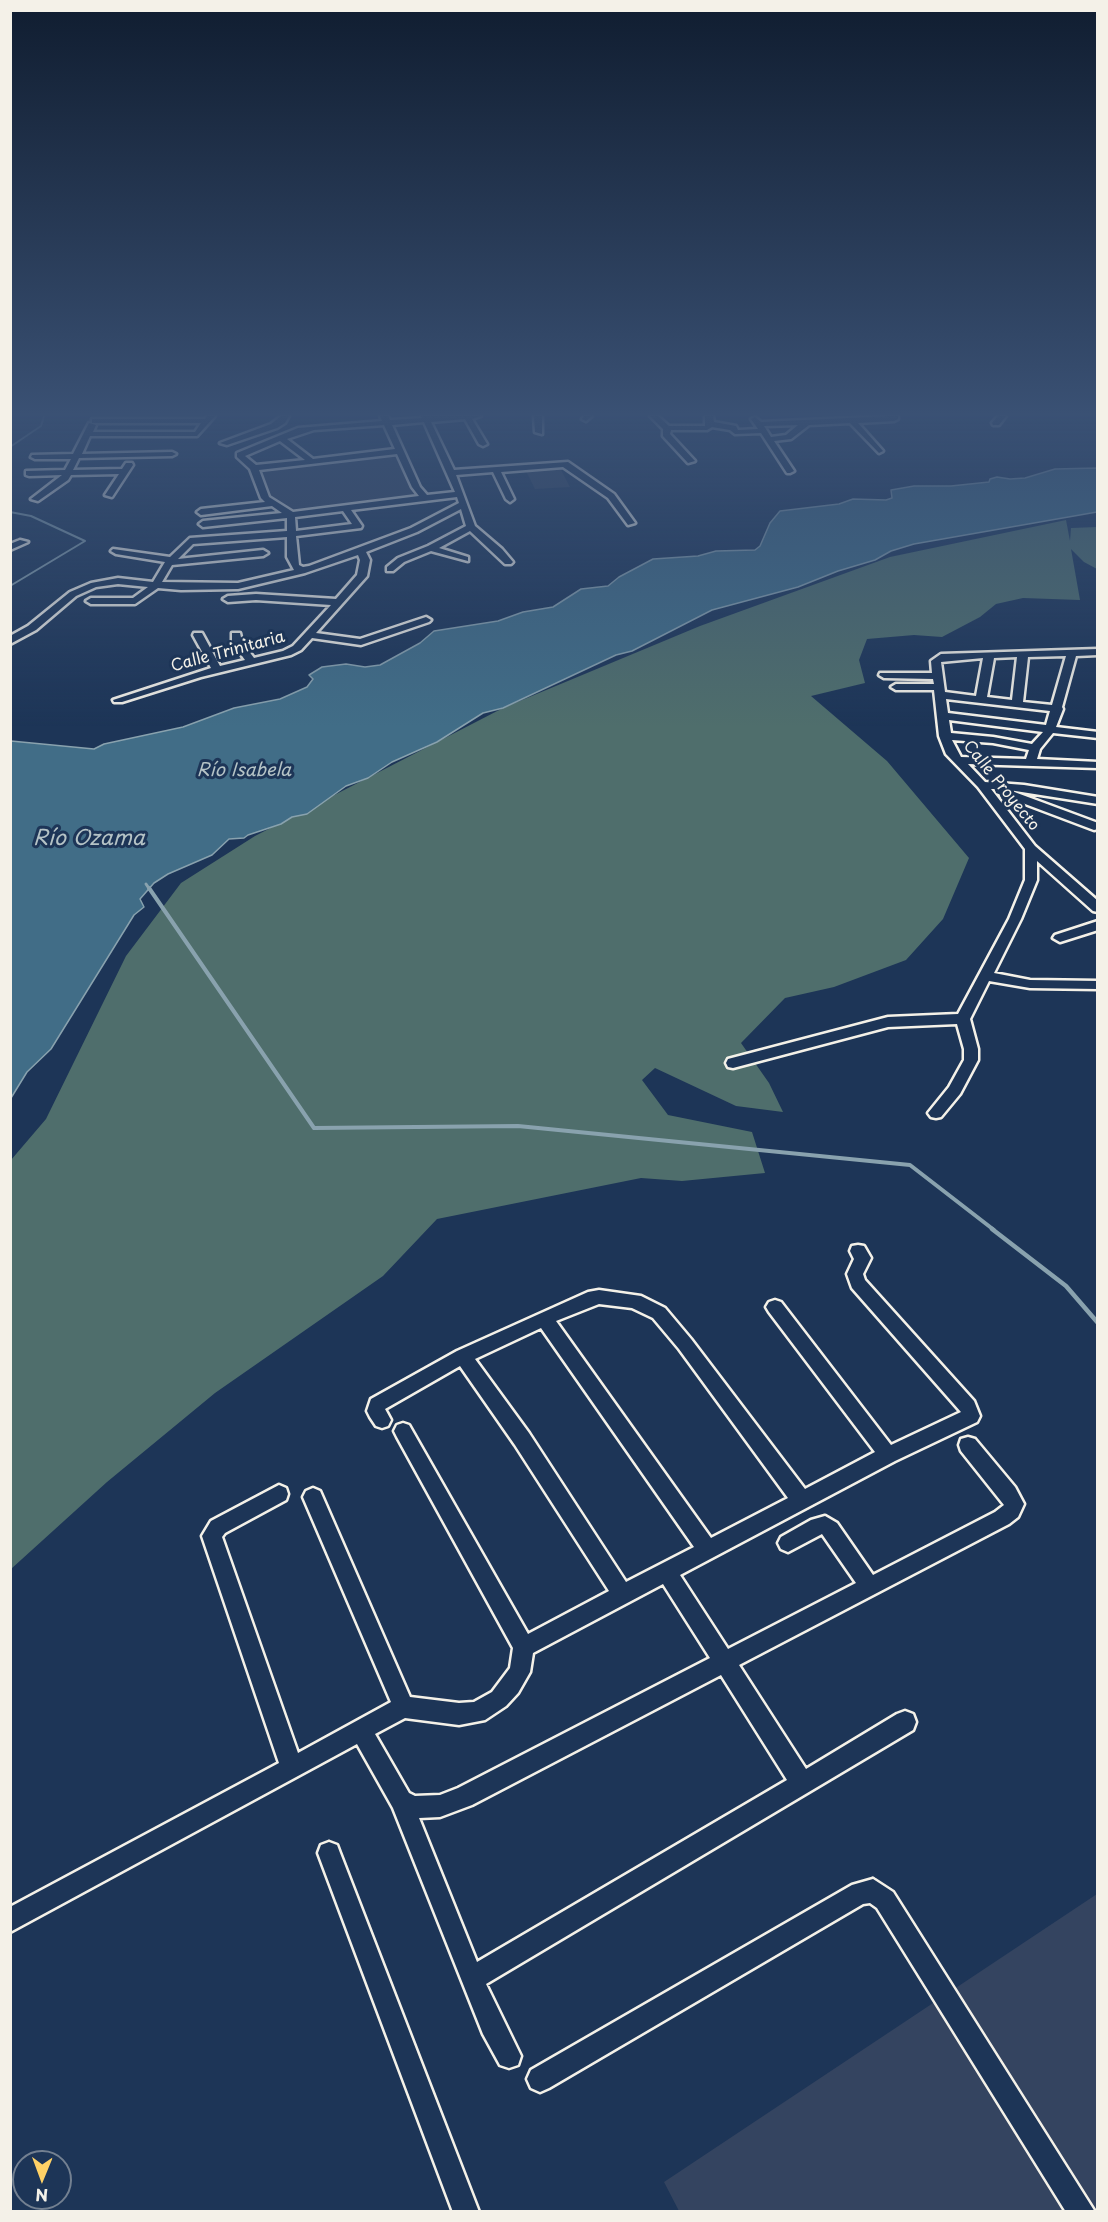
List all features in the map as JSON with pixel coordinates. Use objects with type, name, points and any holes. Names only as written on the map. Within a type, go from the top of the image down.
[{"type":"street","points":[[203,524],[245,520]]},
{"type":"street","points":[[291,520],[293,562],[302,571]]},
{"type":"street","points":[[91,601],[134,602],[156,585],[187,543],[194,540],[354,528],[358,524],[355,520]]},
{"type":"street","points":[[10,641],[32,628],[73,594],[110,581],[230,587],[302,571],[361,551],[437,520]]},
{"type":"street","points":[[469,520],[471,526],[508,562]]},
{"type":"street","points":[[629,520],[631,523]]},
{"type":"street","points":[[390,569],[401,560],[431,548],[471,526]]},
{"type":"street","points":[[232,537],[232,557]]},
{"type":"street","points":[[10,547],[23,542]]},
{"type":"street","points":[[431,548],[465,559]]},
{"type":"street","points":[[116,551],[171,562],[263,554]]},
{"type":"street","name":"Calle Trinitaria","points":[[118,700],[217,670],[287,653],[297,648],[312,634],[336,602],[362,576],[365,560],[361,551]]},
{"type":"street","points":[[228,599],[256,597],[336,602]]},
{"type":"street","points":[[312,634],[361,642],[426,620]]},
{"type":"street","points":[[198,635],[217,670]]},
{"type":"street","points":[[236,635],[237,642],[252,662]]},
{"type":"street","points":[[1031,761],[1035,748],[1050,730],[1058,709],[1072,652]]},
{"type":"street","points":[[981,699],[988,655],[1098,652]]},
{"type":"street","points":[[1017,704],[1023,654]]},
{"type":"street","name":"Calle Proyecto","points":[[988,655],[941,657],[936,661],[945,736],[952,754],[986,785],[1031,849],[1098,908]]},
{"type":"street","points":[[884,675],[940,686],[981,699],[1058,709]]},
{"type":"street","points":[[896,687],[940,686]]},
{"type":"street","points":[[943,716],[1098,735]]},
{"type":"street","points":[[945,736],[1035,748]]},
{"type":"street","points":[[958,760],[1098,765]]},
{"type":"street","points":[[986,785],[1024,788],[1098,801]]},
{"type":"street","points":[[986,785],[1094,826]]},
{"type":"street","points":[[936,1113],[955,1090],[971,1060],[971,1049],[963,1019],[1015,919],[1030,880],[1031,849]]},
{"type":"street","points":[[1060,938],[1098,925]]},
{"type":"street","points":[[985,976],[1030,984],[1098,985]]},
{"type":"street","points":[[733,1063],[888,1022],[963,1019]]},
{"type":"street","points":[[524,1647],[888,1455],[971,1416],[971,1411],[858,1283],[855,1274],[863,1258],[858,1251]]},
{"type":"street","points":[[382,1420],[376,1411],[377,1405],[463,1356],[588,1299],[599,1297],[635,1301],[659,1313],[685,1344],[802,1501]]},
{"type":"street","points":[[775,1307],[888,1455]]},
{"type":"street","points":[[544,1318],[708,1550]]},
{"type":"street","points":[[463,1356],[522,1439],[623,1595]]},
{"type":"street","points":[[10,1920],[404,1707],[459,1714],[477,1712],[499,1699],[511,1686],[520,1672],[524,1647],[403,1431]]},
{"type":"street","points":[[401,1801],[415,1807],[440,1806],[464,1797],[1002,1518],[1011,1511],[1014,1504],[1008,1492],[968,1445]]},
{"type":"street","points":[[279,1494],[218,1527],[212,1536],[292,1768]]},
{"type":"street","points":[[313,1497],[404,1707]]},
{"type":"street","points":[[788,1543],[818,1526],[825,1525],[870,1587]]},
{"type":"street","points":[[667,1572],[802,1783]]},
{"type":"street","points":[[472,1979],[905,1722]]},
{"type":"street","points":[[361,1731],[401,1801],[472,1979],[492,2025],[509,2056]]},
{"type":"street","points":[[329,1853],[466,2211]]},
{"type":"street","points":[[540,2079],[860,1893],[873,1891],[885,1900],[1082,2211]]},
{"type":"shaded area","points":[[1097,1894],[1097,2211],[679,2211],[664,2182]]},
{"type":"green space","points":[[1066,520],[1070,541],[1071,528],[1097,527],[1097,569],[1084,562],[1071,549],[1080,600],[1023,598],[996,604],[980,617],[942,637],[914,635],[867,639],[859,660],[865,683],[811,696],[887,761],[969,858],[943,919],[906,960],[834,987],[785,998],[741,1043],[769,1083],[783,1112],[736,1106],[655,1068],[642,1080],[668,1115],[752,1132],[765,1173],[682,1181],[641,1178],[437,1219],[383,1276],[215,1393],[107,1482],[11,1569],[11,1160],[46,1119],[126,956],[181,883],[255,836],[503,708],[700,626],[890,557]]},
{"type":"water","name":"Río Isabela","points":[[773,520],[1053,520],[914,544],[798,587],[712,610],[632,651],[616,655],[503,708],[483,713],[437,742],[392,762],[368,778],[346,786],[307,814],[292,817],[281,824],[244,838],[229,839],[212,855],[168,874],[154,883],[140,899],[144,907],[134,915],[51,1049],[27,1072],[11,1098],[11,741],[94,749],[104,744],[183,727],[234,708],[280,699],[307,687],[313,679],[309,675],[322,667],[346,664],[365,667],[380,665],[420,643],[434,631],[498,621],[523,612],[553,607],[581,589],[608,586],[619,577],[653,559],[698,556],[716,551],[755,550],[760,546]]},
{"type":"waterway","points":[[10,586],[85,541],[39,520]]},
{"type":"waterway","points":[[146,884],[150,890]]},
{"type":"waterway","points":[[149,888],[314,1128],[518,1126],[910,1165],[994,1230]]},
{"type":"waterway","points":[[992,1229],[1066,1286],[1098,1323]]},
{"type":"water label","name":"Río Ozama","points":[[89,839]]}]
